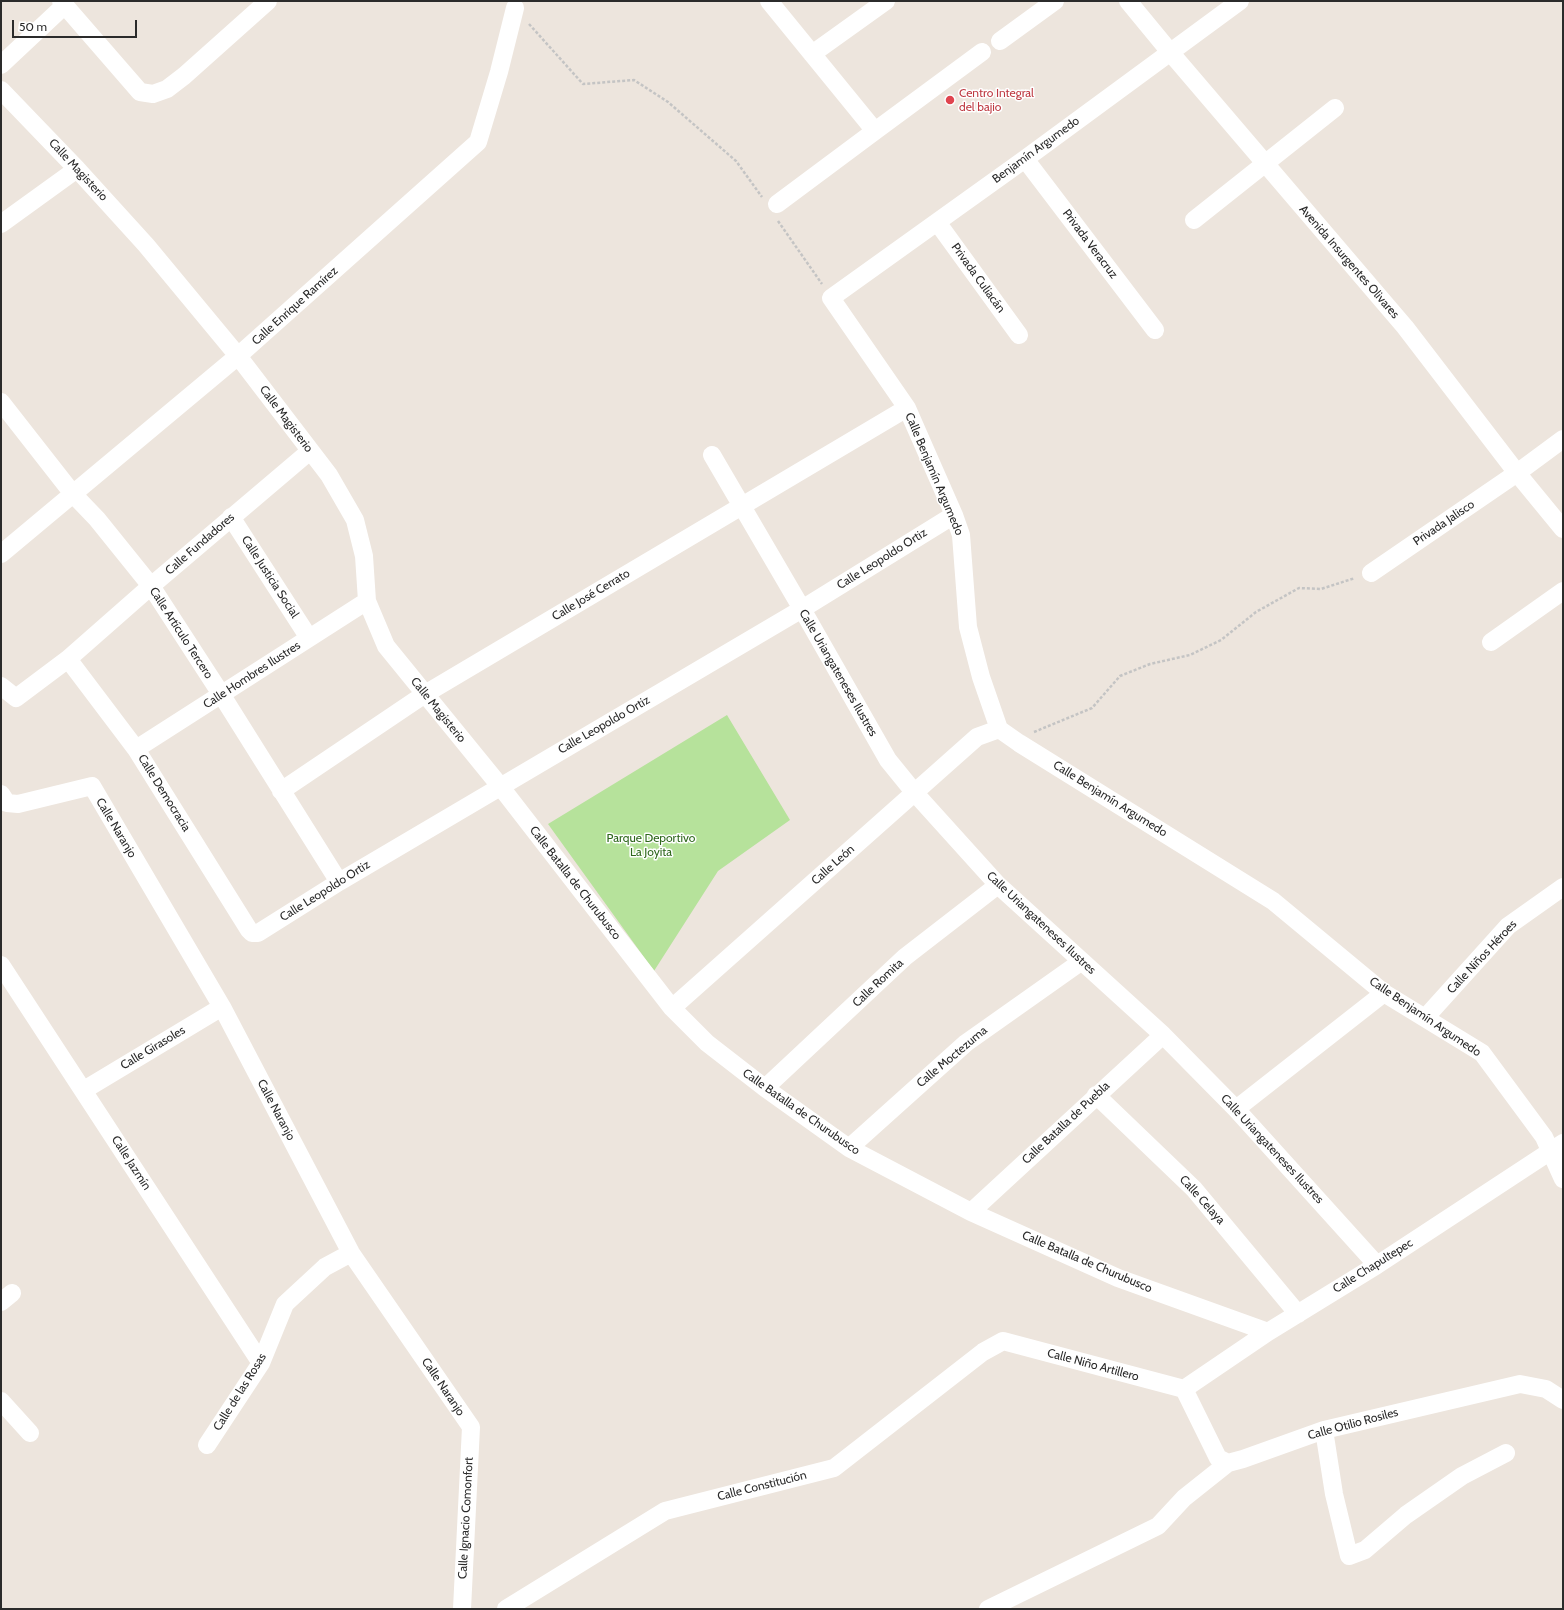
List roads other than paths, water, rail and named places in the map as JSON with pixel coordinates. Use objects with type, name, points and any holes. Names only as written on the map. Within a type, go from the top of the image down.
[{"type":"street","points":[[1,65],[63,3],[140,92],[153,94],[167,90],[268,1]]},
{"type":"street","points":[[768,1],[875,131]]},
{"type":"street","points":[[812,54],[886,1]]},
{"type":"street","points":[[1000,41],[1055,1]]},
{"type":"street","name":"Avenida Insurgentes Olivares","points":[[1128,1],[1264,163],[1405,327],[1517,473],[1563,529]]},
{"type":"street","name":"Benjamín Argumedo","points":[[832,298],[1025,159],[1240,1]]},
{"type":"street","name":"Calle Enrique Ramírez","points":[[1,554],[238,356],[478,142],[499,72],[516,4]]},
{"type":"street","points":[[773,208],[982,52]]},
{"type":"street","name":"Calle Magisterio","points":[[1,90],[77,169],[146,245],[238,356],[329,475],[355,520],[364,556],[367,601],[386,646],[500,786]]},
{"type":"street","points":[[1194,220],[1335,108]]},
{"type":"street","name":"Privada Veracruz","points":[[1025,159],[1155,330]]},
{"type":"street","points":[[1,224],[77,169]]},
{"type":"street","name":"Privada Culiacán","points":[[938,222],[1019,335]]},
{"type":"street","name":"Calle Benjamín Argumedo","points":[[832,298],[907,408],[962,535],[968,627],[981,677],[999,729],[1019,743],[1273,901],[1384,993],[1482,1053],[1544,1138],[1557,1147],[1563,1179]]},
{"type":"street","name":"Calle Artículo Tercero","points":[[2,405],[73,494],[97,519],[151,586],[339,882]]},
{"type":"street","name":"Calle José Cerrato","points":[[281,791],[425,694],[741,505],[907,408]]},
{"type":"street","name":"Privada Jalisco","points":[[1371,573],[1517,473],[1563,439]]},
{"type":"street","name":"Calle Fundadores","points":[[1,686],[16,698],[68,659],[231,517],[310,451]]},
{"type":"street","name":"Calle Uriangateneses Ilustres","points":[[712,455],[888,760],[914,792],[998,886],[1163,1035],[1236,1109],[1377,1264]]},
{"type":"street","name":"Calle Leopoldo Ortiz","points":[[252,933],[258,933],[339,882],[500,786],[802,609],[954,515]]},
{"type":"street","name":"Calle Justicia Social","points":[[231,517],[309,638]]},
{"type":"street","points":[[1491,642],[1563,591]]},
{"type":"street","name":"Calle Hombres Ilustres","points":[[136,749],[367,601]]},
{"type":"street","name":"Calle Democracia","points":[[68,659],[136,749],[252,933]]},
{"type":"street","name":"Calle León","points":[[672,1008],[977,737],[999,729]]},
{"type":"street","name":"Calle Naranjo","points":[[4,799],[18,804],[92,786],[222,1007],[351,1253],[471,1427]]},
{"type":"street","name":"Calle Batalla de Churubusco","points":[[500,786],[672,1008],[707,1043],[765,1088],[849,1148],[971,1212],[1118,1278],[1268,1332]]},
{"type":"street","name":"Calle Romita","points":[[765,1088],[905,957],[998,886]]},
{"type":"street","name":"Calle Niños Héroes","points":[[1425,1018],[1508,926],[1563,887]]},
{"type":"street","name":"Calle Moctezuma","points":[[849,1148],[966,1042],[1082,961]]},
{"type":"street","name":"Calle Jazmín","points":[[3,973],[84,1090],[261,1363]]},
{"type":"street","points":[[1236,1109],[1384,993]]},
{"type":"street","name":"Calle Girasoles","points":[[84,1090],[222,1007]]},
{"type":"street","name":"Calle Batalla de Puebla","points":[[971,1212],[1096,1095],[1163,1035]]},
{"type":"street","name":"Calle Celaya","points":[[1096,1095],[1194,1189],[1298,1314]]},
{"type":"street","name":"Calle Chapultepec","points":[[1184,1389],[1268,1332],[1377,1264],[1557,1147]]},
{"type":"street","name":"Calle de las Rosas","points":[[207,1445],[261,1363],[285,1304],[325,1267],[351,1253]]},
{"type":"street","name":"Calle Niño Artillero","points":[[1003,1341],[1184,1389]]},
{"type":"street","name":"Calle Constitución","points":[[511,1608],[665,1511],[834,1468],[983,1352],[1003,1341]]},
{"type":"street","name":"Calle Otilio Rosiles","points":[[1228,1463],[1324,1430],[1520,1384],[1546,1390],[1563,1400]]},
{"type":"street","points":[[988,1609],[1158,1526],[1184,1498],[1228,1463],[1218,1458],[1184,1389]]},
{"type":"street","points":[[1,1401],[30,1433]]},
{"type":"street","name":"Calle Ignacio Comonfort","points":[[462,1609],[471,1427]]},
{"type":"street","points":[[1324,1430],[1334,1494],[1349,1556],[1365,1550],[1406,1515],[1462,1476],[1506,1454]]},
{"type":"place","name":"Centro Integral del bajio","points":[[950,100]]},
{"type":"park label","name":"Parque Deportivo La Joyita","points":[[651,845]]}]
